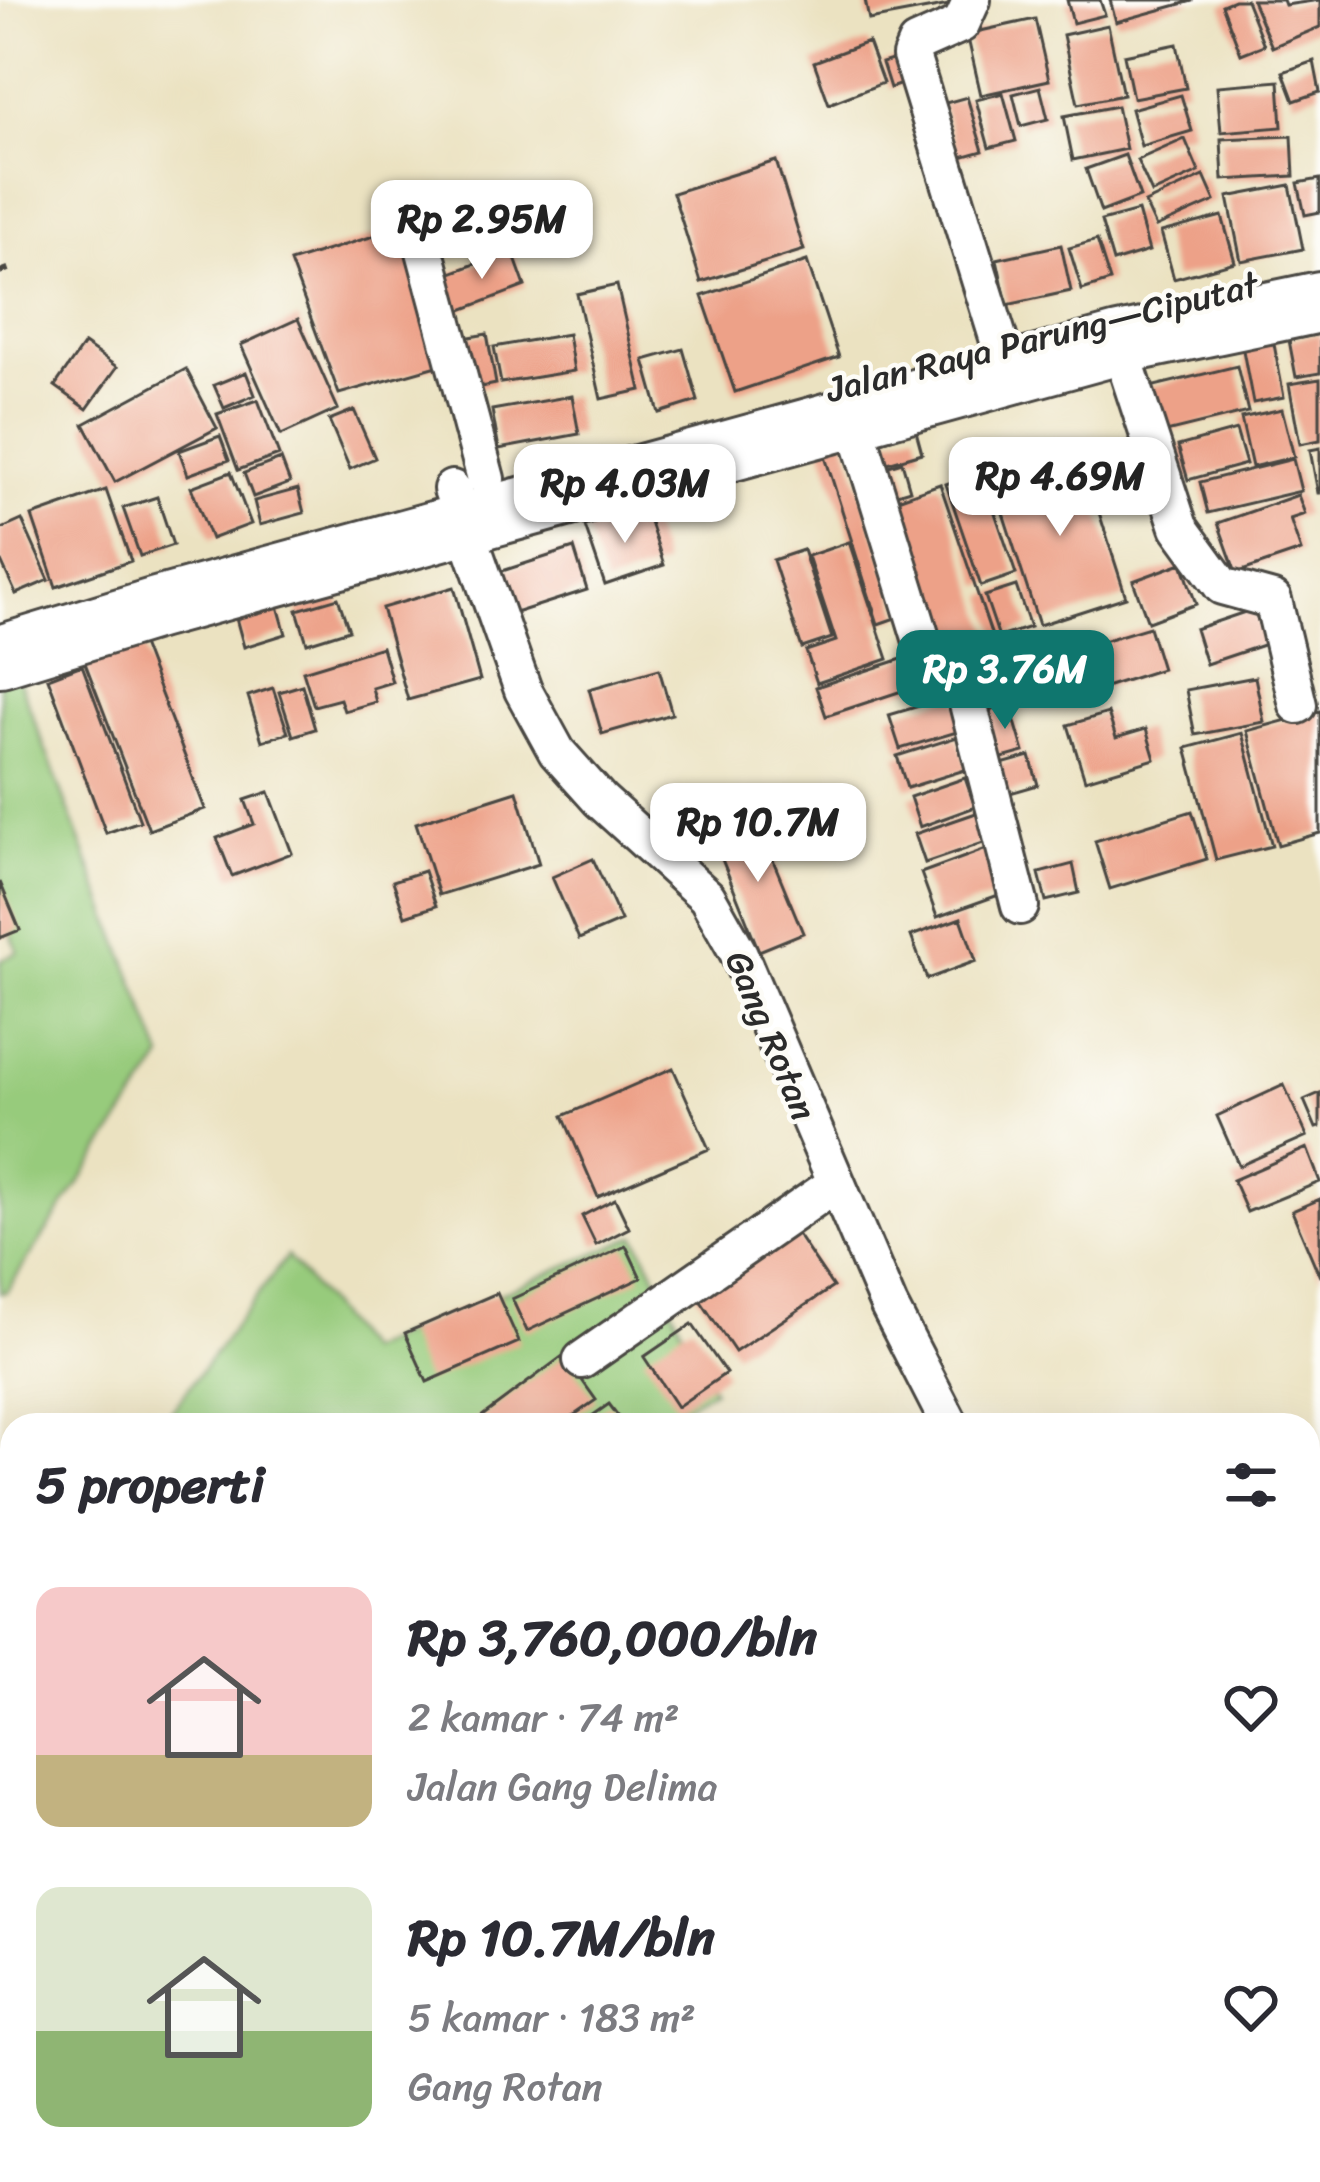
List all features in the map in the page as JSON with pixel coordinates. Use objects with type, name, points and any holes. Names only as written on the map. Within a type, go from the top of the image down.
[{"type":"highway","name":"Jalan Raya Parung—Ciputat","points":[[0,617],[467,497],[1000,344],[1320,267]]},
{"type":"highway","name":"Jalan Raya Parung—Ciputat","points":[[0,656],[467,497],[853,417],[1119,344],[1320,302]]},
{"type":"street","points":[[972,0],[962,24],[916,44],[911,56],[1000,344]]},
{"type":"street","name":"Gang Rotan","points":[[414,210],[467,497],[540,724],[588,787],[690,881],[722,921],[757,990],[929,1413]]},
{"type":"street","points":[[1119,344],[1180,527],[1222,586],[1273,600],[1298,706]]},
{"type":"street","points":[[853,417],[933,677],[963,684],[1020,906]]},
{"type":"street","points":[[582,1360],[835,1184]]},
{"type":"path","points":[[0,272],[11,268]]},
{"type":"green space","points":[[14,667],[163,1058],[6,1292],[0,1293],[0,961],[18,952],[0,906],[0,672]]},
{"type":"green space","points":[[636,1236],[713,1390],[672,1413],[170,1413],[287,1256],[365,1351]]},
{"type":"building","points":[[865,0],[953,0],[954,4],[869,20]]},
{"type":"building","points":[[1067,0],[1100,0],[1105,15],[1073,23]]},
{"type":"building","points":[[1110,0],[1192,0],[1192,1],[1116,22]]},
{"type":"building","points":[[1246,0],[1264,45],[1241,54],[1222,5]]},
{"type":"building","points":[[1252,0],[1283,0],[1285,5],[1320,0],[1320,27],[1272,47]]},
{"type":"building","points":[[1035,19],[1049,80],[981,95],[967,34]]},
{"type":"building","points":[[1108,25],[1123,95],[1078,104],[1063,35]]},
{"type":"building","points":[[868,42],[883,83],[829,104],[814,62]]},
{"type":"building","points":[[1177,44],[1186,88],[1133,98],[1124,55]]},
{"type":"building","points":[[908,55],[916,79],[890,88],[882,63]]},
{"type":"building","points":[[1314,61],[1320,92],[1294,101],[1283,72]]},
{"type":"building","points":[[1279,81],[1282,127],[1221,132],[1217,86]]},
{"type":"building","points":[[1040,87],[1048,119],[1021,126],[1013,94]]},
{"type":"building","points":[[1003,93],[1016,141],[989,148],[976,100]]},
{"type":"building","points":[[1181,95],[1192,131],[1141,146],[1131,109]]},
{"type":"building","points":[[967,97],[983,151],[958,158],[942,104]]},
{"type":"building","points":[[1117,106],[1126,149],[1073,160],[1064,116]]},
{"type":"building","points":[[1292,136],[1294,176],[1223,180],[1221,139]]},
{"type":"building","points":[[1185,139],[1199,172],[1152,193],[1137,160]]},
{"type":"building","points":[[1125,155],[1140,197],[1101,212],[1086,169]]},
{"type":"building","points":[[776,161],[804,250],[701,282],[673,193]]},
{"type":"building","points":[[1204,176],[1215,201],[1156,227],[1145,203]]},
{"type":"building","points":[[1320,179],[1320,212],[1305,215],[1298,183]]},
{"type":"building","points":[[1290,185],[1303,249],[1241,261],[1228,197]]},
{"type":"building","points":[[1138,211],[1149,251],[1113,262],[1101,221]]},
{"type":"building","points":[[1222,216],[1235,262],[1174,279],[1161,232]]},
{"type":"building","points":[[403,227],[441,365],[339,394],[290,262]]},
{"type":"building","points":[[1097,240],[1110,281],[1082,290],[1069,248]]},
{"type":"building","points":[[1061,245],[1071,291],[1007,305],[997,259]]},
{"type":"building","points":[[512,250],[525,286],[451,314],[438,278]]},
{"type":"building","points":[[807,261],[839,357],[735,392],[702,296]]},
{"type":"building","points":[[617,285],[641,390],[601,399],[577,294]]},
{"type":"building","points":[[298,319],[338,409],[281,435],[241,345]]},
{"type":"building","points":[[487,334],[496,384],[467,390],[458,339]]},
{"type":"building","points":[[568,334],[574,371],[501,383],[494,347]]},
{"type":"building","points":[[1320,334],[1320,373],[1296,377],[1289,340]]},
{"type":"building","points":[[1273,339],[1284,397],[1253,403],[1242,345]]},
{"type":"building","points":[[84,344],[117,367],[87,409],[55,386]]},
{"type":"building","points":[[683,349],[698,401],[659,413],[644,360]]},
{"type":"building","points":[[1237,366],[1248,412],[1158,434],[1146,388]]},
{"type":"building","points":[[186,369],[217,428],[115,482],[84,424]]},
{"type":"building","points":[[246,372],[255,395],[224,408],[214,385]]},
{"type":"building","points":[[1320,379],[1320,440],[1300,444],[1289,384]]},
{"type":"building","points":[[572,396],[579,434],[499,449],[492,410]]},
{"type":"building","points":[[258,400],[279,455],[238,470],[217,414]]},
{"type":"building","points":[[1282,409],[1294,457],[1252,467],[1241,418]]},
{"type":"building","points":[[354,410],[375,458],[350,469],[329,420]]},
{"type":"building","points":[[1236,430],[1246,464],[1188,480],[1178,446]]},
{"type":"building","points":[[916,431],[922,453],[881,465],[875,444]]},
{"type":"building","points":[[220,436],[229,460],[188,475],[179,451]]},
{"type":"building","points":[[844,436],[901,616],[878,624],[821,444]]},
{"type":"building","points":[[1320,448],[1320,493],[1318,493],[1310,450]]},
{"type":"building","points":[[1080,453],[1126,597],[1039,625],[993,482]]},
{"type":"building","points":[[281,459],[290,483],[253,497],[244,473]]},
{"type":"building","points":[[1293,459],[1301,491],[1208,513],[1200,482]]},
{"type":"building","points":[[902,462],[910,490],[887,497],[879,469]]},
{"type":"building","points":[[231,472],[251,524],[211,539],[191,487]]},
{"type":"building","points":[[981,472],[1016,574],[981,586],[946,484]]},
{"type":"building","points":[[940,484],[993,639],[943,657],[889,502]]},
{"type":"building","points":[[298,489],[304,513],[260,525],[254,501]]},
{"type":"building","points":[[106,490],[131,561],[56,587],[32,516]]},
{"type":"building","points":[[1298,495],[1305,514],[1290,519],[1301,551],[1236,573],[1218,523]]},
{"type":"building","points":[[157,497],[173,545],[140,556],[123,508]]},
{"type":"building","points":[[645,507],[664,565],[605,585],[585,526]]},
{"type":"building","points":[[22,520],[49,580],[16,594],[0,559],[0,530]]},
{"type":"building","points":[[849,542],[888,659],[817,683],[806,651],[836,641],[808,556]]},
{"type":"building","points":[[574,548],[587,590],[512,614],[499,572]]},
{"type":"building","points":[[803,550],[832,638],[802,648],[773,560]]},
{"type":"building","points":[[1182,563],[1196,604],[1148,622],[1133,581]]},
{"type":"building","points":[[1016,586],[1030,627],[999,637],[985,596]]},
{"type":"building","points":[[454,587],[480,680],[408,700],[382,608]]},
{"type":"building","points":[[338,598],[349,630],[307,643],[297,610]]},
{"type":"building","points":[[276,599],[286,634],[244,647],[234,611]]},
{"type":"building","points":[[1254,609],[1266,644],[1206,664],[1195,629]]},
{"type":"building","points":[[1149,627],[1162,669],[1099,689],[1086,646]]},
{"type":"building","points":[[138,634],[205,809],[149,830],[82,655]]},
{"type":"building","points":[[382,647],[392,682],[372,688],[376,702],[344,711],[340,699],[314,706],[303,671]]},
{"type":"building","points":[[911,656],[920,685],[826,716],[816,687]]},
{"type":"building","points":[[82,665],[140,821],[106,833],[48,678]]},
{"type":"building","points":[[659,669],[672,714],[602,734],[589,689]]},
{"type":"building","points":[[1007,669],[1015,695],[981,706],[973,679]]},
{"type":"building","points":[[1255,677],[1264,722],[1195,735],[1186,690]]},
{"type":"building","points":[[302,685],[315,729],[293,736],[279,692]]},
{"type":"building","points":[[273,688],[288,733],[262,741],[248,696]]},
{"type":"building","points":[[956,695],[967,729],[900,749],[889,715]]},
{"type":"building","points":[[1010,705],[1024,752],[999,759],[986,712]]},
{"type":"building","points":[[1320,711],[1320,833],[1278,845],[1247,731]]},
{"type":"building","points":[[1108,713],[1116,738],[1146,729],[1155,759],[1085,780],[1068,725]]},
{"type":"building","points":[[1242,733],[1272,846],[1216,860],[1186,748]]},
{"type":"building","points":[[957,737],[968,769],[907,788],[897,756]]},
{"type":"building","points":[[1030,756],[1038,785],[1007,794],[998,765]]},
{"type":"building","points":[[965,778],[975,807],[920,827],[910,797]]},
{"type":"building","points":[[517,791],[539,864],[439,895],[416,823]]},
{"type":"building","points":[[269,792],[292,853],[232,876],[217,838],[254,824],[245,800]]},
{"type":"building","points":[[982,811],[992,840],[925,863],[915,834]]},
{"type":"building","points":[[1192,811],[1207,859],[1110,889],[1095,841]]},
{"type":"building","points":[[756,819],[803,933],[759,951],[713,837]]},
{"type":"building","points":[[992,847],[1007,892],[937,917],[921,873]]},
{"type":"building","points":[[593,859],[621,921],[579,939],[552,877]]},
{"type":"building","points":[[1073,864],[1079,893],[1046,901],[1039,873]]},
{"type":"building","points":[[424,871],[436,906],[405,916],[393,881]]},
{"type":"building","points":[[0,882],[20,930],[0,938]]},
{"type":"building","points":[[961,918],[976,961],[927,979],[911,936]]},
{"type":"building","points":[[673,1068],[709,1149],[598,1197],[563,1116]]},
{"type":"building","points":[[1284,1085],[1307,1136],[1239,1166],[1217,1116]]},
{"type":"building","points":[[1320,1093],[1320,1127],[1316,1128],[1304,1100]]},
{"type":"building","points":[[1307,1148],[1320,1182],[1247,1212],[1233,1180]]},
{"type":"building","points":[[615,1199],[629,1228],[596,1245],[582,1216]]},
{"type":"building","points":[[1320,1199],[1320,1277],[1292,1211]]},
{"type":"building","points":[[791,1225],[833,1287],[735,1352],[694,1291]]},
{"type":"building","points":[[626,1246],[641,1278],[527,1331],[512,1299]]},
{"type":"building","points":[[497,1293],[519,1342],[427,1382],[405,1333]]},
{"type":"building","points":[[692,1324],[726,1373],[677,1407],[644,1357]]},
{"type":"building","points":[[564,1355],[596,1400],[577,1413],[486,1413]]}]
